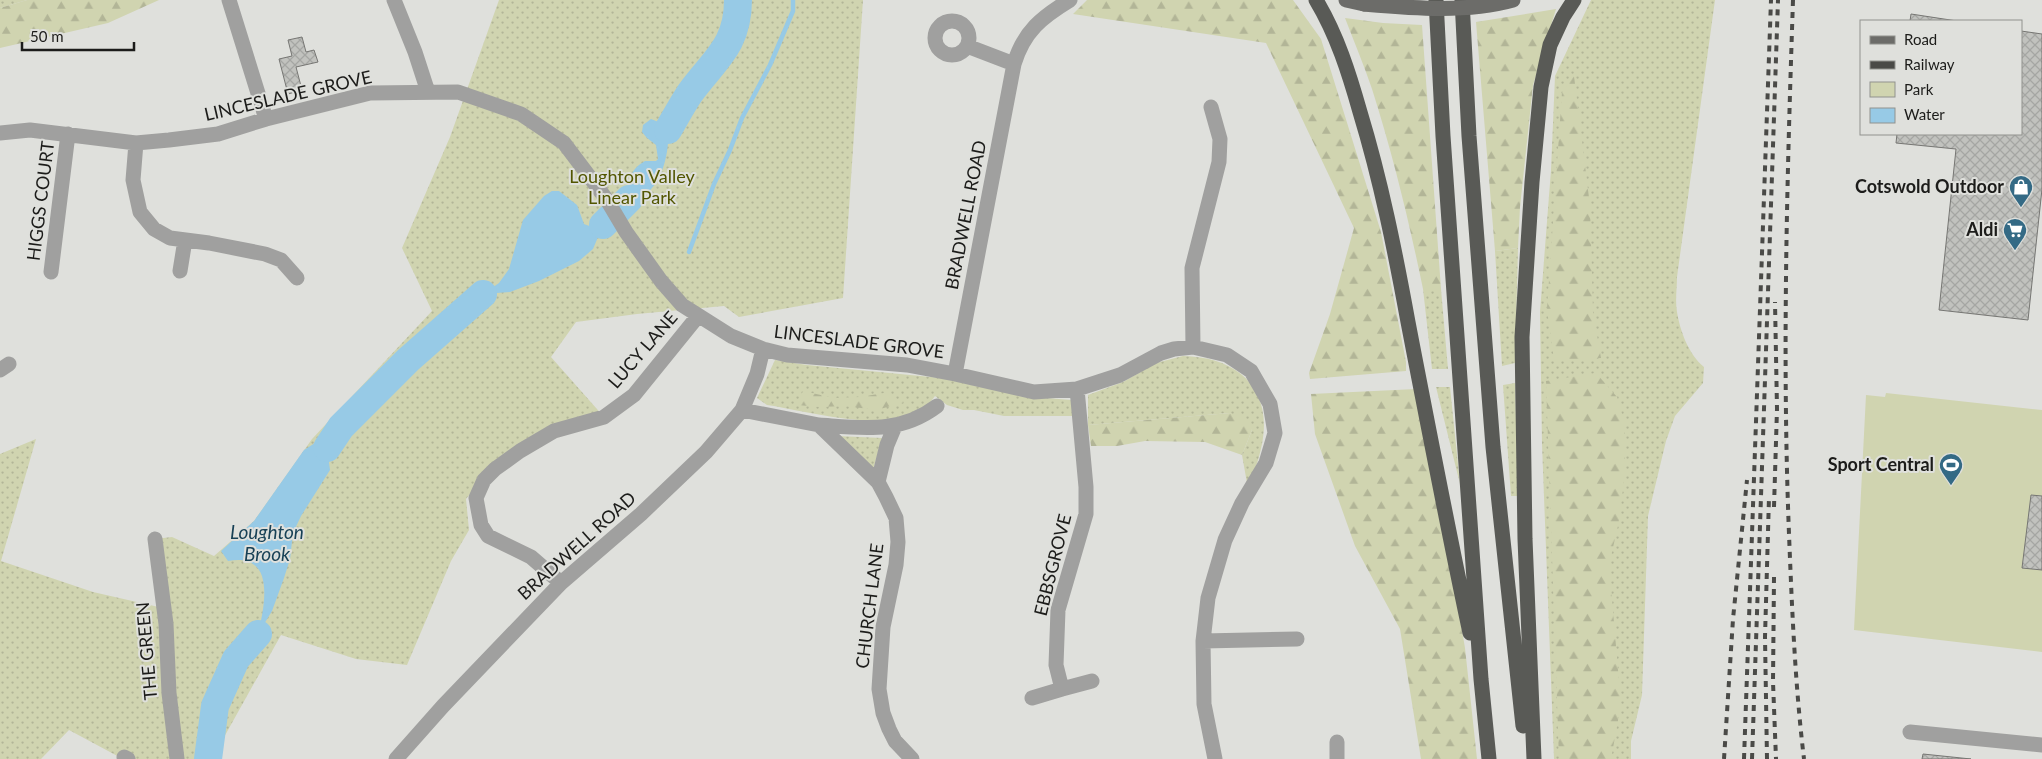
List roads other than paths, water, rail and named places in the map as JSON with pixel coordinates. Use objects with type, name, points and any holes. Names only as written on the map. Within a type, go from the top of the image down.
[{"type":"highway","points":[[1316,0],[1330,23],[1349,74],[1374,156],[1394,246],[1450,540],[1481,679]]},
{"type":"highway","points":[[1436,0],[1443,136],[1481,679],[1489,759]]},
{"type":"highway","points":[[1462,0],[1469,136],[1493,447],[1527,759]]},
{"type":"highway","points":[[1534,759],[1525,539],[1522,337],[1532,182],[1541,86],[1550,45],[1563,17],[1574,0]]},
{"type":"main road","points":[[1346,0],[1364,4],[1412,8],[1496,5],[1513,0]]},
{"type":"street","points":[[229,0],[266,119]]},
{"type":"street","points":[[394,0],[415,52],[428,92]]},
{"type":"street","name":"BRADWELL ROAD","points":[[955,374],[1014,64],[1020,46],[1033,27],[1052,11],[1070,0]]},
{"type":"street","points":[[967,46],[1014,64]]},
{"type":"street","name":"LINCESLADE GROVE","points":[[0,132],[30,130],[136,143],[218,134],[266,119],[370,93],[465,93],[521,114],[564,143],[595,183],[626,232],[661,281],[682,305],[731,336],[763,349],[787,355],[907,365],[1034,392],[1077,389],[1120,375],[1161,353],[1193,346],[1227,355],[1251,371],[1270,404],[1275,433],[1266,463],[1242,503],[1225,540],[1208,598],[1202,641],[1204,704],[1216,759]]},
{"type":"street","points":[[1193,346],[1192,268],[1219,162],[1220,139],[1211,107]]},
{"type":"street","name":"HIGGS COURT","points":[[50,272],[68,134]]},
{"type":"street","points":[[136,143],[133,180],[140,212],[154,229],[170,238],[210,243],[265,254],[281,260],[297,278]]},
{"type":"street","points":[[180,271],[185,240]]},
{"type":"street","name":"LUCY LANE","points":[[561,583],[531,557],[488,536],[481,525],[476,498],[484,480],[495,469],[520,451],[554,432],[604,417],[634,395],[698,316]]},
{"type":"street","name":"BRADWELL ROAD","points":[[396,759],[561,583],[641,514],[706,452],[742,410],[757,374],[763,349]]},
{"type":"street","name":"EBBSGROVE","points":[[1062,689],[1056,665],[1058,610],[1086,514],[1086,487],[1077,389]]},
{"type":"street","points":[[742,410],[819,425],[849,428],[895,426],[922,417],[938,406]]},
{"type":"street","name":"CHURCH LANE","points":[[819,425],[878,482],[896,518],[898,542],[896,565],[883,628],[879,689],[883,712],[889,729],[895,741],[912,759]]},
{"type":"street","points":[[878,482],[887,445],[895,426]]},
{"type":"street","name":"THE GREEN","points":[[155,539],[166,624],[169,693],[177,759]]},
{"type":"street","points":[[1202,641],[1297,639]]},
{"type":"street","points":[[1032,698],[1092,681]]},
{"type":"street","points":[[1910,732],[2042,745]]},
{"type":"street","points":[[1337,742],[1337,759]]},
{"type":"water","points":[[651,119],[661,123],[668,130],[665,162],[661,174],[648,192],[640,197],[629,199],[632,173],[645,161],[656,161],[658,159],[656,145],[642,132],[643,125]]},
{"type":"water","points":[[552,191],[559,191],[577,205],[584,224],[592,227],[599,222],[603,225],[593,249],[579,261],[539,281],[510,292],[483,294],[499,283],[509,269],[523,220],[544,196]]},
{"type":"water","name":"Loughton Brook","points":[[315,443],[327,448],[330,470],[301,516],[293,533],[290,559],[284,578],[272,611],[258,634],[264,596],[264,583],[260,572],[254,565],[243,560],[228,561],[221,551],[254,521],[304,450]]},
{"type":"waterway","name":"Loughton Brook","points":[[668,130],[690,93],[716,61],[729,41],[737,16],[738,0]]},
{"type":"waterway","points":[[689,252],[714,184],[742,118],[770,65],[793,11],[793,0]]},
{"type":"waterway","name":"Loughton Brook","points":[[603,225],[629,199]]},
{"type":"waterway","name":"Loughton Brook","points":[[327,448],[341,427],[408,360],[483,294]]},
{"type":"waterway","name":"Loughton Brook","points":[[208,759],[215,706],[236,659],[258,634]]},
{"type":"railway","points":[[1744,759],[1771,0]]},
{"type":"railway","points":[[1752,759],[1778,0]]},
{"type":"railway","points":[[1793,0],[1787,200],[1786,400],[1793,618],[1798,703],[1804,759]]},
{"type":"railway","points":[[1774,507],[1777,409],[1775,302]]},
{"type":"railway","points":[[1724,759],[1733,619],[1747,480]]},
{"type":"railway","points":[[1767,759],[1765,637],[1769,497]]},
{"type":"railway","points":[[1774,577],[1773,682],[1776,759]]},
{"type":"place","name":"Cotswold Outdoor","points":[[2021,208]]},
{"type":"place","name":"Aldi","points":[[2015,251]]},
{"type":"place","name":"Sport Central","points":[[1951,486]]},
{"type":"park label","name":"Loughton Valley Linear Park","points":[[632,187]]}]
